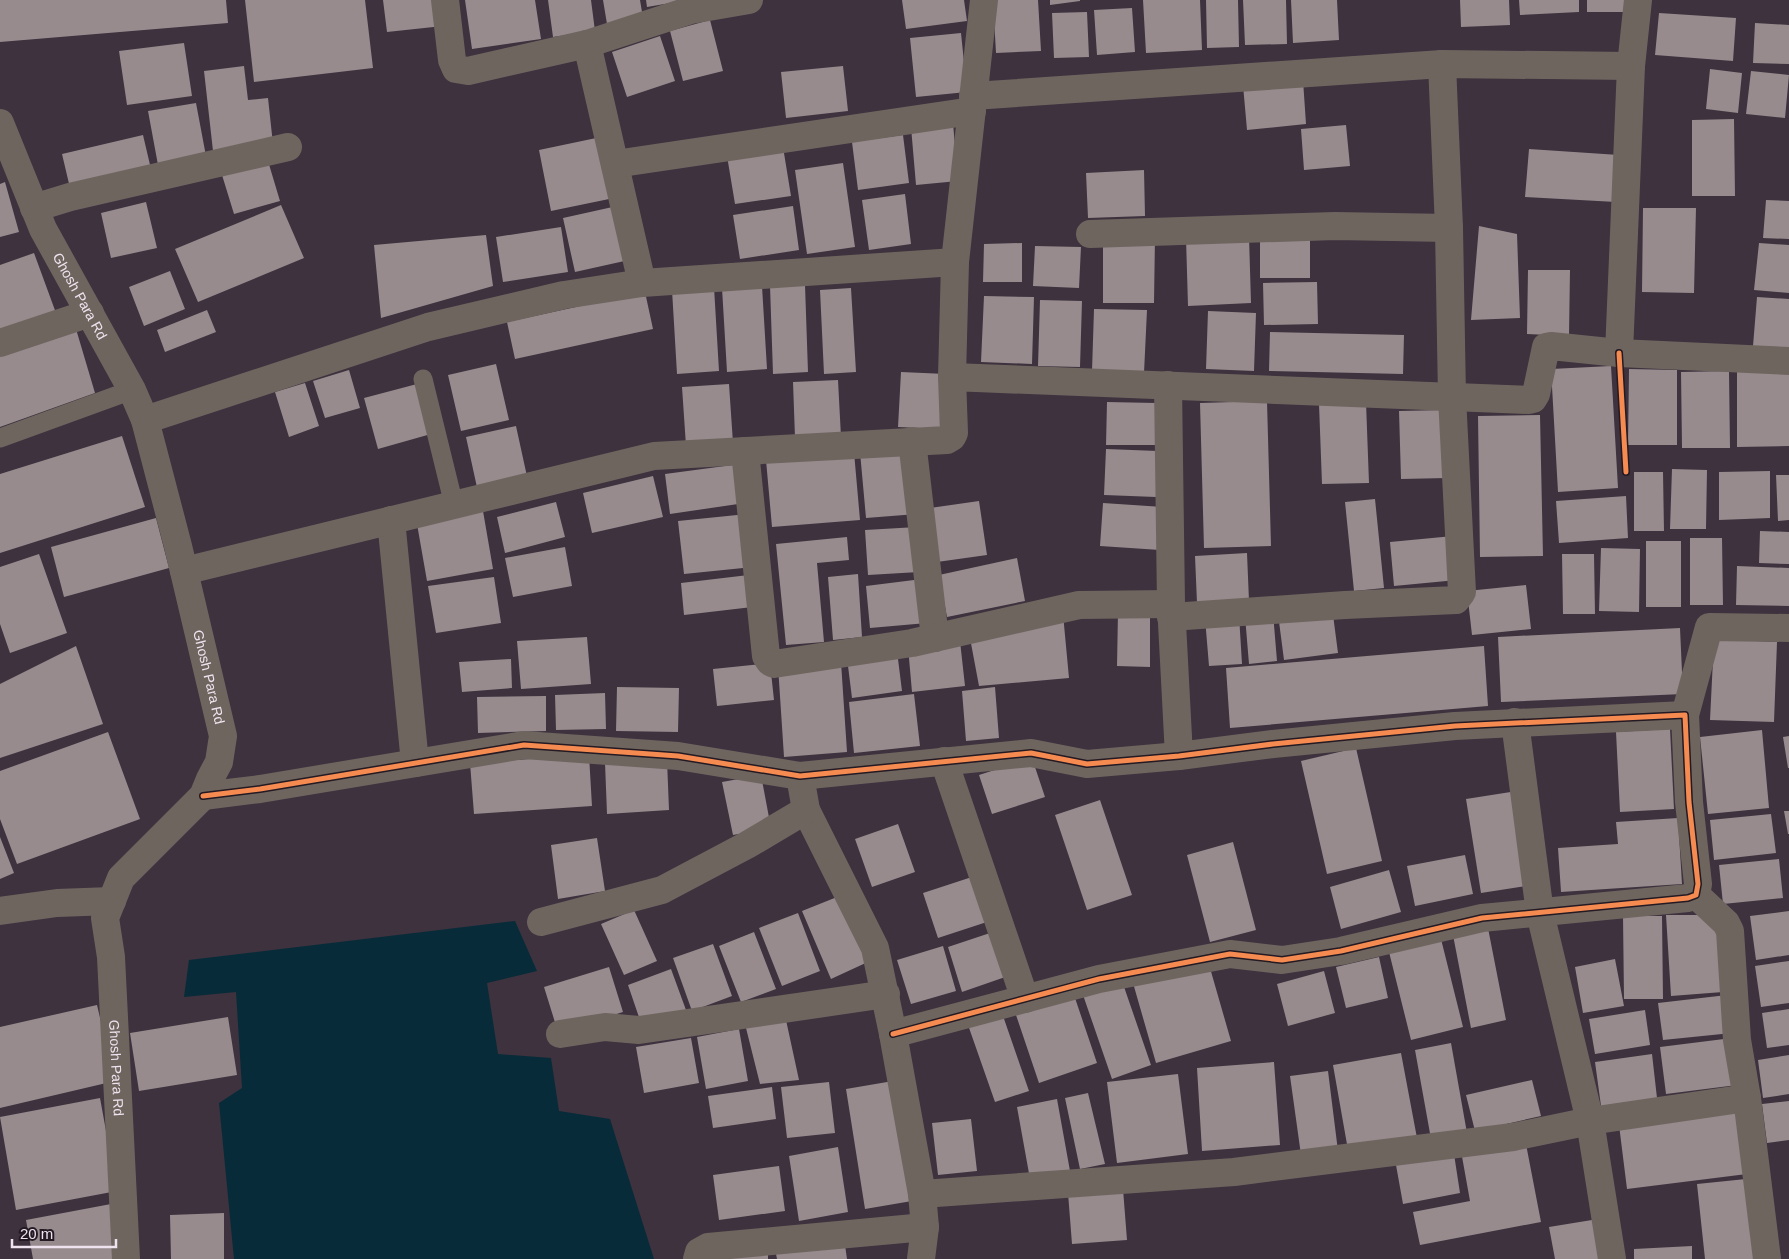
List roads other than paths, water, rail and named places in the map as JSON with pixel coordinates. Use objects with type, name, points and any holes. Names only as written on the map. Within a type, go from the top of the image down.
[{"type":"street","points":[[445,0],[452,60],[456,69],[468,71],[587,44],[691,10],[749,0]]},
{"type":"street","points":[[184,571],[654,456],[947,440],[952,437],[954,433],[952,377],[955,262],[984,0]]},
{"type":"street","points":[[1619,353],[1631,66],[1638,0]]},
{"type":"street","points":[[587,44],[642,283]]},
{"type":"street","points":[[614,164],[972,104],[1442,64],[1631,66]]},
{"type":"street","points":[[745,451],[766,656],[774,664],[934,638],[1079,605],[1171,611],[1456,600],[1462,592],[1452,397],[1449,228],[1442,64]]},
{"type":"street","name":"Ghosh Para Rd","points":[[3,139],[43,229],[132,390],[145,420],[184,571],[223,736],[219,762],[203,796],[121,878],[104,918],[111,957],[126,1259]]},
{"type":"street","points":[[34,208],[70,197],[288,147]]},
{"type":"street","points":[[1090,234],[1335,226],[1449,228]]},
{"type":"street","points":[[145,420],[428,327],[564,295],[642,283],[955,262]]},
{"type":"street","points":[[0,343],[90,313]]},
{"type":"street","points":[[952,377],[1533,399],[1536,394],[1546,347],[1551,346],[1619,353],[1789,361]]},
{"type":"street","points":[[1168,385],[1171,611],[1179,756]]},
{"type":"street","points":[[912,442],[934,638]]},
{"type":"street","points":[[391,520],[415,763]]},
{"type":"street","points":[[1696,894],[1698,884],[1689,802],[1685,715],[1709,627],[1789,628]]},
{"type":"street","points":[[203,796],[260,789],[524,745],[678,756],[800,776],[1031,753],[1087,764],[1455,726],[1685,715]]},
{"type":"street","points":[[1515,722],[1540,913],[1590,1121],[1612,1259]]},
{"type":"street","points":[[944,761],[1025,999]]},
{"type":"street","points":[[800,776],[806,810],[875,948],[894,1034],[922,1194],[926,1227],[922,1259]]},
{"type":"street","points":[[541,922],[662,890],[747,845],[806,810]]},
{"type":"street","points":[[894,1034],[1099,979],[1230,954],[1282,960],[1341,951],[1482,918],[1688,898],[1696,894]]},
{"type":"street","points":[[1696,894],[1726,923],[1730,931],[1737,1040],[1747,1098],[1766,1259]]},
{"type":"street","points":[[0,912],[57,903],[112,901]]},
{"type":"street","points":[[560,1034],[604,1027],[639,1030],[886,994]]},
{"type":"street","points":[[922,1194],[1234,1172],[1513,1137],[1590,1121],[1747,1098]]},
{"type":"street","points":[[697,1259],[699,1252],[708,1247],[926,1227]]},
{"type":"lane","points":[[423,379],[454,505]]},
{"type":"lane","points":[[0,438],[132,390]]},
{"type":"water","points":[[515,921],[537,971],[487,983],[498,1054],[551,1058],[559,1111],[610,1119],[654,1259],[234,1259],[219,1103],[242,1088],[236,992],[184,997],[189,960]]}]
